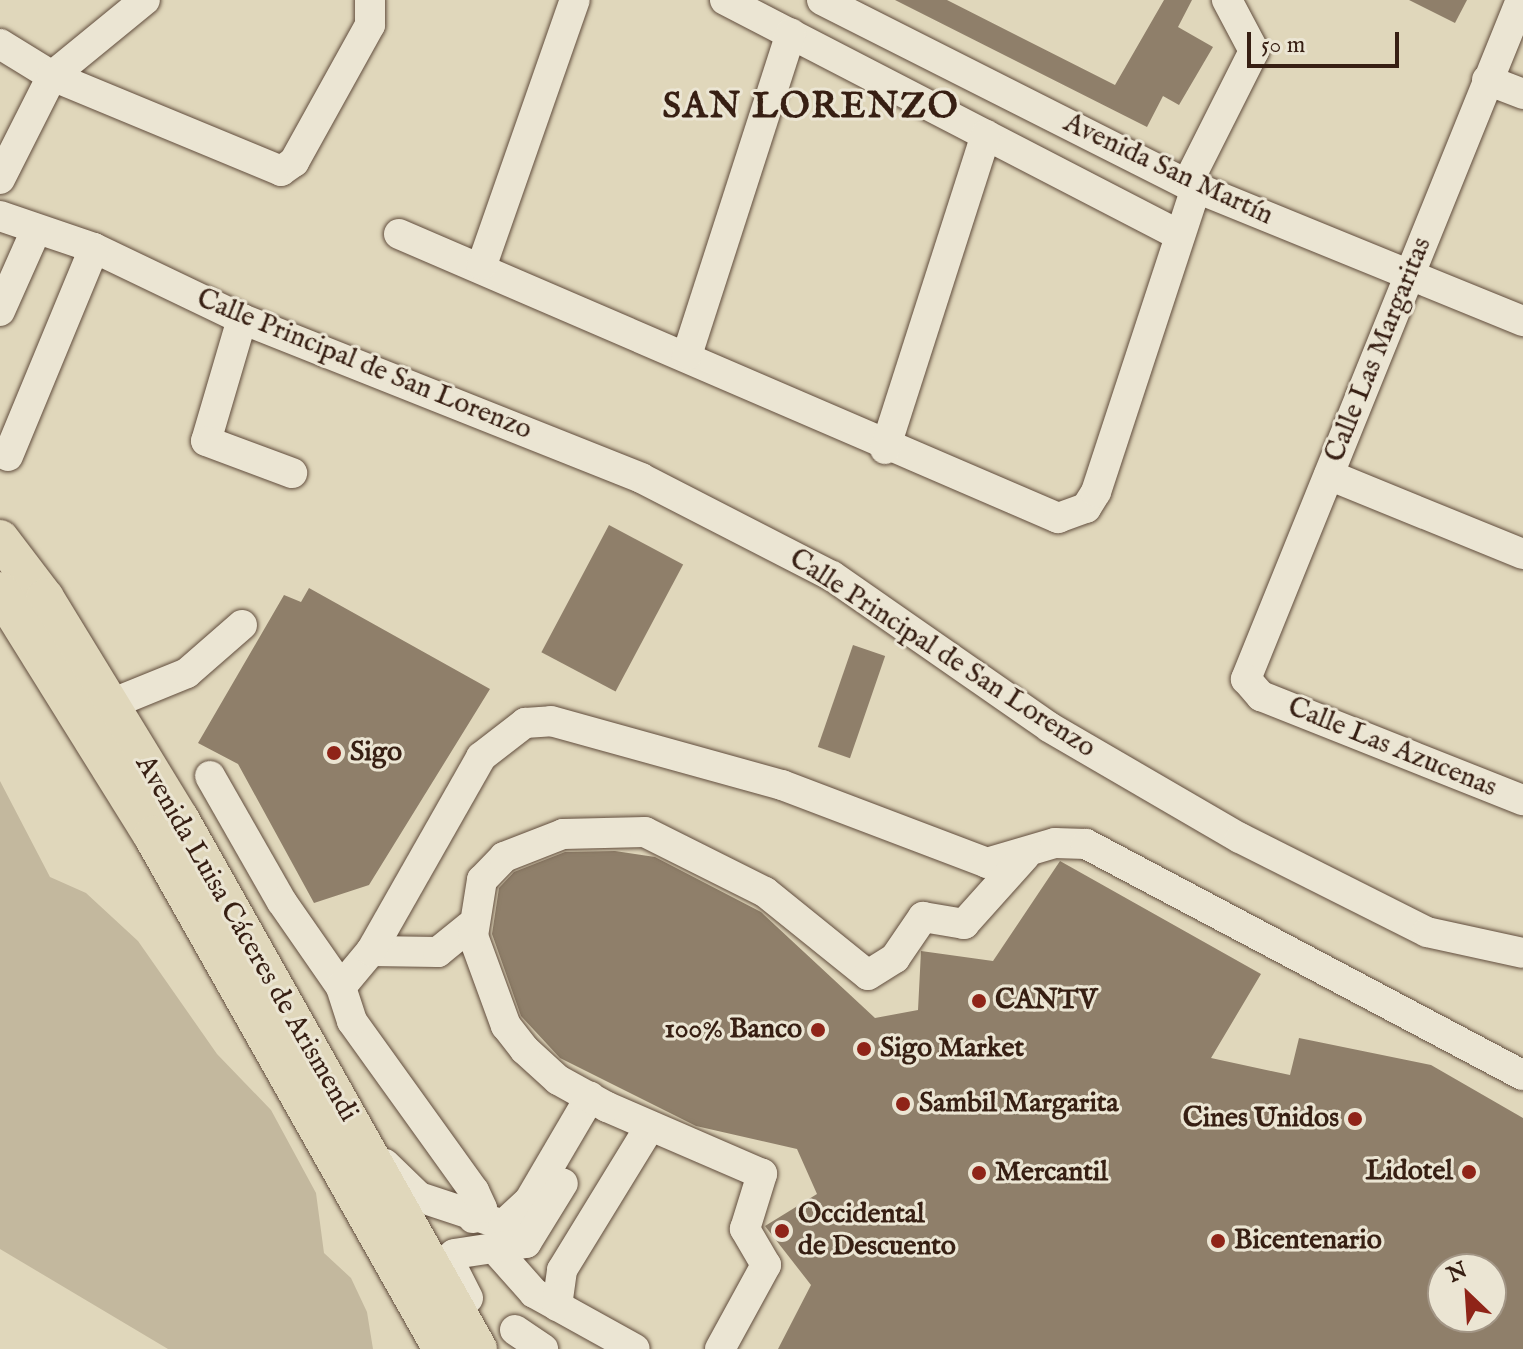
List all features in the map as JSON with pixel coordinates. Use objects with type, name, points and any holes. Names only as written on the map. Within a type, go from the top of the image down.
[{"type":"main road","name":"Avenida Luisa Cáceres de Arismendi","points":[[0,539],[111,704],[478,1349]]},
{"type":"main road","name":"Avenida Luisa Cáceres de Arismendi","points":[[0,591],[152,835],[442,1349]]},
{"type":"street","points":[[0,179],[52,76],[145,0]]},
{"type":"street","points":[[0,44],[52,76],[281,171],[294,162],[370,25],[370,0]]},
{"type":"street","points":[[482,265],[575,0]]},
{"type":"street","points":[[725,0],[1179,235]]},
{"type":"street","name":"Avenida San Martín","points":[[822,0],[1192,186],[1523,321]]},
{"type":"street","points":[[399,234],[482,265],[687,355],[885,449],[1040,515],[1073,517],[1086,508],[1179,235],[1192,186],[1254,51],[1227,0]]},
{"type":"street","name":"Calle Las Margaritas","points":[[1261,696],[1246,679],[1521,0]]},
{"type":"street","points":[[687,355],[791,33]]},
{"type":"street","points":[[1487,80],[1523,94]]},
{"type":"street","points":[[885,449],[986,135]]},
{"type":"street","name":"Calle Principal de San Lorenzo","points":[[0,216],[94,248],[242,319],[641,478],[832,576],[1049,727],[1240,838],[1427,932],[1523,953]]},
{"type":"street","points":[[0,311],[36,230]]},
{"type":"street","points":[[8,456],[94,248]]},
{"type":"street","points":[[242,319],[206,441],[292,473]]},
{"type":"street","points":[[1329,475],[1523,554]]},
{"type":"street","points":[[111,704],[187,673],[242,625]]},
{"type":"street","name":"Calle Las Azucenas","points":[[1261,696],[1523,800]]},
{"type":"street","points":[[341,987],[371,951],[481,757],[525,723],[551,721],[782,785],[987,863],[1025,856],[1055,843],[1086,844],[1523,1075]]},
{"type":"street","points":[[210,776],[282,902],[341,987],[352,1021],[474,1191],[482,1208],[473,1218]]},
{"type":"street","points":[[720,1349],[766,1265],[745,1229],[765,1183],[755,1165],[649,1128],[558,1080],[506,1026],[470,926],[482,880],[504,857],[563,834],[645,832],[765,892],[868,975],[882,972],[923,917],[964,924],[1025,856]]},
{"type":"street","points":[[371,951],[438,952],[470,926]]},
{"type":"street","points":[[294,1023],[400,1183],[490,1225],[515,1218],[599,1102]]},
{"type":"street","points":[[486,1349],[451,1264],[461,1248],[495,1249],[526,1243],[535,1232],[599,1102]]},
{"type":"street","points":[[557,1306],[562,1270],[649,1128]]},
{"type":"street","points":[[495,1249],[534,1293],[618,1345]]},
{"type":"street","points":[[515,1330],[543,1349]]},
{"type":"shaded area","points":[[0,781],[50,877],[86,893],[138,941],[217,1054],[271,1110],[316,1193],[324,1253],[351,1278],[367,1312],[373,1349],[168,1349],[0,1249]]},
{"type":"building","points":[[895,0],[947,0],[1115,85],[1164,0],[1192,0],[1178,27],[1213,47],[1179,105],[1163,96],[1147,127]]},
{"type":"building","points":[[1409,0],[1467,0],[1455,23]]},
{"type":"building","points":[[609,525],[683,564],[616,692],[541,652]]},
{"type":"building","name":"Sigo","points":[[309,588],[490,689],[369,885],[314,903],[238,764],[198,743],[284,595],[301,602]]},
{"type":"building","points":[[853,645],[885,656],[850,758],[818,747]]},
{"type":"building","points":[[615,851],[655,857],[761,912],[875,1018],[918,1010],[921,951],[993,961],[1060,861],[1261,974],[1211,1058],[1290,1075],[1299,1038],[1431,1065],[1523,1118],[1523,1349],[778,1349],[811,1285],[765,1226],[817,1194],[797,1149],[696,1126],[560,1058],[521,1016],[492,934],[499,888],[514,872],[565,852]]},
{"type":"place","name":"Sigo","points":[[334,753]]},
{"type":"place","name":"CANTV","points":[[979,1001]]},
{"type":"place","name":"100% Banco","points":[[818,1030]]},
{"type":"place","name":"Sigo Market","points":[[864,1049]]},
{"type":"place","name":"Sambil Margarita","points":[[903,1104]]},
{"type":"place","name":"Cines Unidos","points":[[1355,1119]]},
{"type":"place","name":"Lidotel","points":[[1469,1172]]},
{"type":"place","name":"Mercantil","points":[[979,1173]]},
{"type":"place","name":"Occidental de Descuento","points":[[782,1231]]},
{"type":"place","name":"Bicentenario","points":[[1218,1241]]},
{"type":"district","name":"SAN LORENZO","points":[[811,108]]}]
